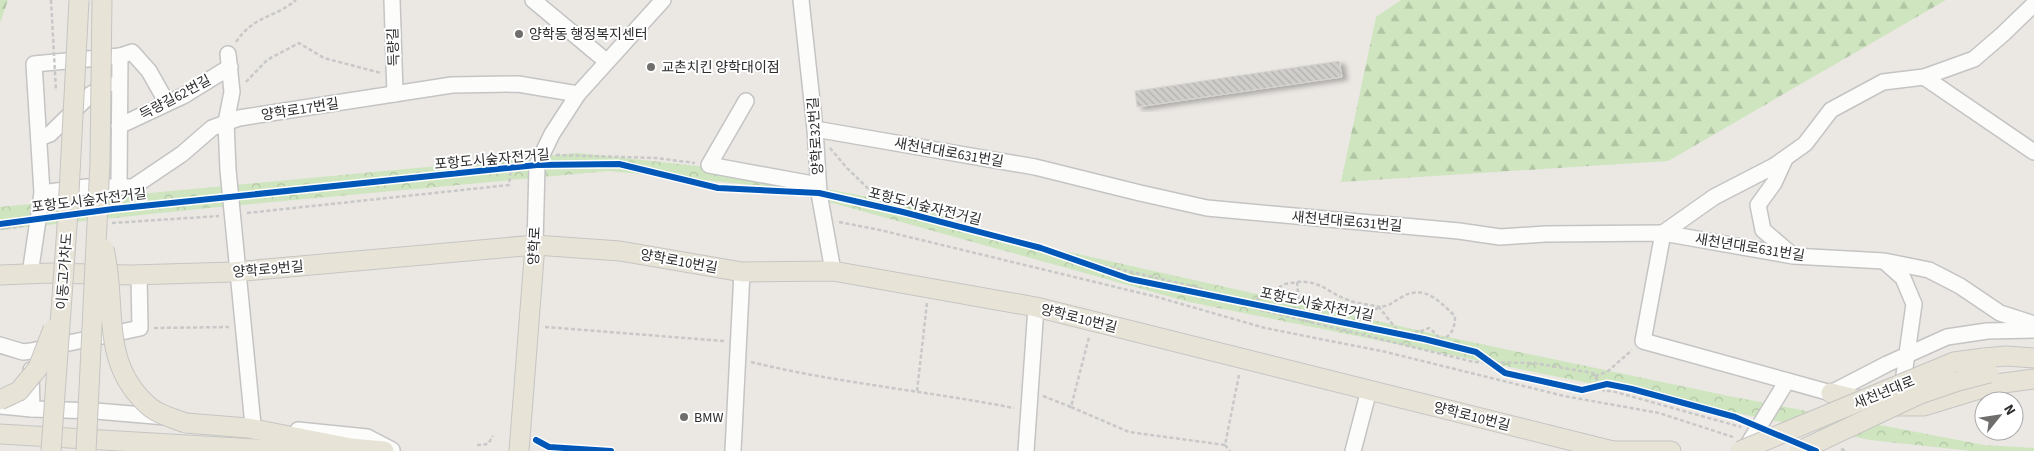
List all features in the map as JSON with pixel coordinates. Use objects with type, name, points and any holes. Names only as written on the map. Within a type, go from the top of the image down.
[{"type":"main road","name":"이동고가차도","points":[[51,451],[72,151],[78,0]]},
{"type":"main road","points":[[86,451],[100,218],[102,0]]},
{"type":"main road","points":[[100,218],[106,258],[111,329],[117,360],[131,387],[152,409],[186,423],[248,428],[351,448],[384,451]]},
{"type":"main road","name":"양학로9번길","points":[[0,275],[139,275],[238,272],[535,245]]},
{"type":"main road","name":"양학로10번길","points":[[535,245],[620,251],[742,272],[833,271],[1036,307],[1612,451],[1671,451]]},
{"type":"main road","name":"양학로","points":[[519,451],[535,245]]},
{"type":"main road","points":[[0,400],[19,391],[38,368],[51,338],[63,284]]},
{"type":"main road","name":"새천년대로","points":[[1798,451],[1920,394],[1958,381],[2006,356],[2034,358]]},
{"type":"main road","name":"새천년대로","points":[[1740,451],[1781,432],[1954,362],[2034,370]]},
{"type":"main road","points":[[1831,393],[1882,406],[1924,406],[1996,384],[2034,379]]},
{"type":"main road","points":[[0,434],[24,443],[346,451]]},
{"type":"street","name":"득량길","points":[[392,0],[395,94]]},
{"type":"street","points":[[533,0],[606,61]]},
{"type":"street","name":"양학로","points":[[535,245],[540,160],[552,134],[578,94],[663,0]]},
{"type":"street","name":"양학로32번길","points":[[801,0],[815,129],[818,185],[833,271]]},
{"type":"street","points":[[2034,4],[1974,59],[1924,77],[1883,82],[1831,110],[1805,144],[1774,166],[1714,197],[1663,233],[1643,341],[1831,393],[1948,337],[1987,331],[2034,330]]},
{"type":"street","points":[[30,274],[42,193],[34,64],[120,56],[132,52],[149,71],[167,103]]},
{"type":"street","points":[[119,186],[120,56]]},
{"type":"street","points":[[229,61],[232,92],[226,122],[232,215],[253,425]]},
{"type":"street","name":"득량길62번길","points":[[119,126],[183,96],[229,61]]},
{"type":"street","points":[[1924,77],[2034,152]]},
{"type":"street","points":[[39,138],[50,134],[91,94],[108,84],[120,81]]},
{"type":"street","name":"양학로17번길","points":[[42,193],[86,188],[133,187],[182,154],[212,128],[239,118],[452,85],[509,84],[578,94]]},
{"type":"street","points":[[746,100],[709,165],[818,185]]},
{"type":"street","name":"새천년대로631번길","points":[[815,129],[1035,166],[1207,208],[1459,231],[1500,237],[1545,234],[1663,233],[1793,256],[1884,261],[1929,270],[1960,286],[2000,313],[2034,324]]},
{"type":"street","points":[[1785,158],[1774,183],[1758,205],[1763,230],[1793,256]]},
{"type":"street","points":[[1884,261],[1903,278],[1914,304],[1903,382],[1907,391],[1924,406]]},
{"type":"street","points":[[733,451],[742,272]]},
{"type":"street","points":[[0,345],[23,352],[140,328],[139,275]]},
{"type":"street","points":[[1026,451],[1036,307]]},
{"type":"street","points":[[31,351],[32,409]]},
{"type":"street","points":[[1744,451],[1787,381]]},
{"type":"street","points":[[1353,451],[1369,390]]},
{"type":"street","points":[[0,406],[32,409],[96,410],[367,437],[393,451]]},
{"type":"path","points":[[51,0],[57,95]]},
{"type":"path","points":[[229,61],[244,30],[296,0]]},
{"type":"path","points":[[232,92],[243,86],[267,60],[299,43],[324,58],[394,77]]},
{"type":"path","points":[[815,129],[846,167],[893,210]]},
{"type":"path","points":[[540,160],[656,158],[709,165]]},
{"type":"path","points":[[610,164],[619,164]]},
{"type":"path","points":[[100,218],[232,215],[509,185],[508,169]]},
{"type":"path","points":[[823,218],[890,232],[1157,297],[1264,328],[1386,352],[1564,396],[1659,413],[1734,437],[1743,428],[1612,391],[1604,391],[1593,373],[1534,363],[1474,362],[1261,310],[1229,299]]},
{"type":"path","points":[[0,229],[37,222]]},
{"type":"path","points":[[1250,303],[1285,284],[1309,281],[1325,287],[1350,302],[1379,307],[1405,335]]},
{"type":"path","points":[[1297,282],[1300,314]]},
{"type":"path","points":[[916,391],[929,288]]},
{"type":"path","points":[[1298,302],[1362,315],[1379,307],[1393,304],[1401,297],[1419,292],[1436,297],[1455,316],[1455,324],[1451,334],[1438,341]]},
{"type":"path","points":[[1071,407],[1094,321]]},
{"type":"path","points":[[529,326],[738,342]]},
{"type":"path","points":[[140,328],[244,327]]},
{"type":"path","points":[[1405,335],[1429,328],[1436,334],[1438,341]]},
{"type":"path","points":[[1392,333],[1424,339]]},
{"type":"path","points":[[1438,341],[1450,346]]},
{"type":"path","points":[[1595,376],[1607,372],[1643,341]]},
{"type":"path","points":[[1476,352],[1498,368]]},
{"type":"path","points":[[1225,445],[1242,358]]},
{"type":"path","points":[[737,359],[792,372],[1028,411]]},
{"type":"path","points":[[1591,387],[1607,384],[1679,402]]},
{"type":"path","points":[[1029,391],[1129,432],[1225,445],[1230,451]]},
{"type":"path","points":[[1742,419],[1758,426]]},
{"type":"path","points":[[477,445],[488,444],[493,436]]},
{"type":"green space","points":[[0,0],[8,0],[0,23]]},
{"type":"green space","points":[[1401,0],[1946,0],[1668,161],[1341,182],[1376,17]]},
{"type":"green space","points":[[578,153],[716,168],[911,205],[1002,237],[1457,339],[1729,396],[1984,445],[2034,448],[2034,451],[1971,451],[1870,440],[1189,302],[775,187],[609,171],[198,209],[0,230],[0,207]]},
{"type":"building","points":[[1339,61],[1342,77],[1137,107],[1135,91]]},
{"type":"cycle path","name":"포항도시숲자전거길","points":[[0,224],[113,209],[537,165],[619,164],[718,188],[819,193],[903,212],[1041,248],[1130,279],[1424,339],[1476,352],[1505,373],[1582,390],[1607,384],[1632,389],[1735,417],[1816,451]]},
{"type":"cycle path","points":[[536,440],[549,447],[611,451]]},
{"type":"place","name":"양학동 행정복지센터","points":[[519,34]]},
{"type":"place","name":"교촌치킨 양학대이점","points":[[651,67]]},
{"type":"place","name":"BMW","points":[[684,417]]}]
